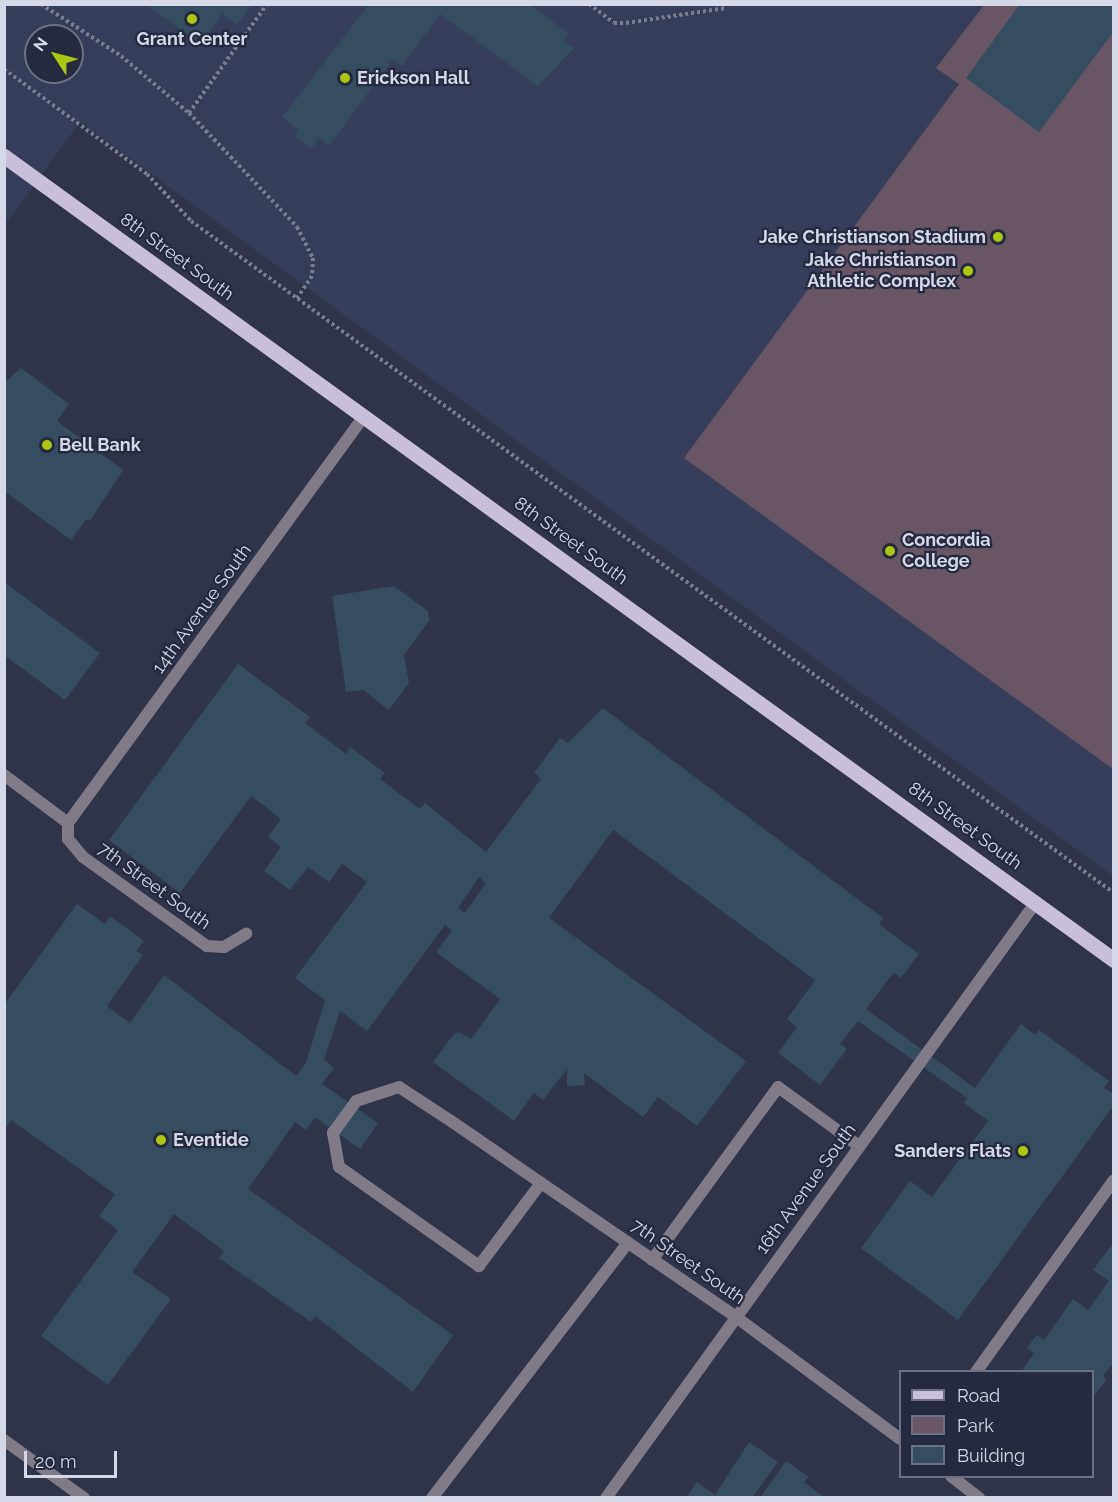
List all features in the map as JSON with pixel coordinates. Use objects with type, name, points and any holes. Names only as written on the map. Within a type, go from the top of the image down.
[{"type":"main road","name":"8th Street South","points":[[4,156],[1113,960]]},
{"type":"street","name":"14th Avenue South","points":[[69,823],[364,416]]},
{"type":"street","points":[[4,775],[69,823]]},
{"type":"street","name":"7th Street South","points":[[69,823],[68,839],[83,857],[207,946],[224,947],[246,934]]},
{"type":"street","name":"16th Avenue South","points":[[606,1497],[1036,902]]},
{"type":"street","name":"7th Street South","points":[[541,1183],[479,1266],[336,1163],[333,1133],[356,1101],[393,1086],[451,1120],[736,1317],[899,1438]]},
{"type":"street","points":[[652,1260],[778,1087],[859,1146]]},
{"type":"street","points":[[977,1370],[1113,1180]]},
{"type":"street","points":[[432,1497],[628,1243]]},
{"type":"street","points":[[4,1440],[84,1497]]},
{"type":"street","points":[[954,1478],[979,1497]]},
{"type":"path","points":[[41,4],[121,56],[189,113],[297,227],[313,258],[312,276],[297,298]]},
{"type":"path","points":[[189,113],[267,4]]},
{"type":"path","points":[[589,4],[614,23],[726,8]]},
{"type":"path","points":[[4,69],[147,174],[191,221],[1113,893]]},
{"type":"shaded area","name":"Concordia College","points":[[5,5],[1113,5],[1113,876],[80,122],[5,225]]},
{"type":"green space","name":"Jake Christianson Athletic Complex","points":[[984,5],[1113,5],[1113,769],[684,458],[959,84],[936,68]]},
{"type":"building","name":"Grant Center","points":[[146,4],[252,4],[237,25],[222,14],[200,44]]},
{"type":"building","name":"Erickson Hall","points":[[369,4],[529,4],[569,34],[564,41],[574,48],[538,86],[440,14],[402,66],[393,59],[329,146],[320,138],[311,149],[294,136],[298,130],[282,117]]},
{"type":"building","points":[[1020,4],[1114,4],[1114,31],[1039,132],[966,78]]},
{"type":"building","name":"Bell Bank","points":[[21,368],[69,404],[57,421],[123,470],[90,521],[86,519],[71,540],[4,491],[4,383]]},
{"type":"building","points":[[4,582],[100,653],[65,700],[4,655]]},
{"type":"building","points":[[394,586],[428,611],[429,621],[404,655],[409,683],[389,710],[363,690],[346,692],[332,596]]},
{"type":"building","points":[[238,664],[310,717],[305,723],[346,754],[350,747],[385,773],[380,779],[420,809],[425,803],[486,852],[541,779],[534,773],[560,738],[568,743],[603,708],[883,918],[879,924],[919,954],[901,978],[894,972],[866,1009],[975,1088],[1021,1024],[1035,1035],[1039,1030],[1109,1081],[1104,1088],[1114,1094],[1114,1105],[958,1320],[861,1248],[910,1181],[932,1197],[988,1121],[964,1103],[967,1098],[858,1021],[840,1044],[847,1049],[820,1085],[778,1053],[797,1027],[787,1019],[815,980],[613,830],[549,918],[746,1061],[697,1126],[658,1097],[643,1117],[584,1073],[585,1085],[567,1086],[567,1069],[543,1100],[534,1093],[514,1121],[433,1062],[453,1035],[458,1032],[471,1039],[500,999],[436,952],[452,930],[445,925],[367,1031],[340,1011],[324,1060],[334,1068],[322,1084],[378,1123],[360,1149],[315,1117],[306,1130],[295,1122],[248,1189],[453,1335],[413,1392],[315,1316],[311,1322],[219,1258],[224,1251],[174,1214],[132,1272],[171,1299],[108,1385],[41,1336],[118,1230],[99,1216],[115,1194],[11,1120],[4,1130],[4,1005],[77,904],[105,924],[110,916],[144,941],[136,951],[143,955],[107,1006],[130,1023],[164,975],[296,1076],[306,1063],[325,1000],[295,978],[367,882],[342,864],[329,882],[308,867],[290,890],[264,871],[281,847],[268,837],[281,819],[251,796],[180,893],[109,840]],"holes":[[[479,877],[486,883],[465,913],[458,908]]]},
{"type":"building","points":[[1114,1242],[1114,1362],[1103,1376],[1107,1379],[1094,1395],[1094,1370],[1022,1370],[1034,1353],[1027,1348],[1037,1335],[1044,1340],[1073,1299],[1088,1310],[1109,1281],[1093,1270]]},
{"type":"building","points":[[749,1442],[778,1462],[752,1498],[686,1498],[697,1482],[715,1495]]},
{"type":"building","points":[[786,1461],[809,1477],[804,1482],[825,1498],[760,1498]]},
{"type":"place","name":"Grant Center","points":[[192,19]]},
{"type":"place","name":"Erickson Hall","points":[[345,78]]},
{"type":"place","name":"Jake Christianson Stadium","points":[[998,237]]},
{"type":"place","name":"Jake Christianson Athletic Complex","points":[[968,271]]},
{"type":"place","name":"Bell Bank","points":[[47,445]]},
{"type":"place","name":"Concordia College","points":[[890,551]]},
{"type":"place","name":"Eventide","points":[[161,1140]]},
{"type":"place","name":"Sanders Flats","points":[[1023,1151]]}]
